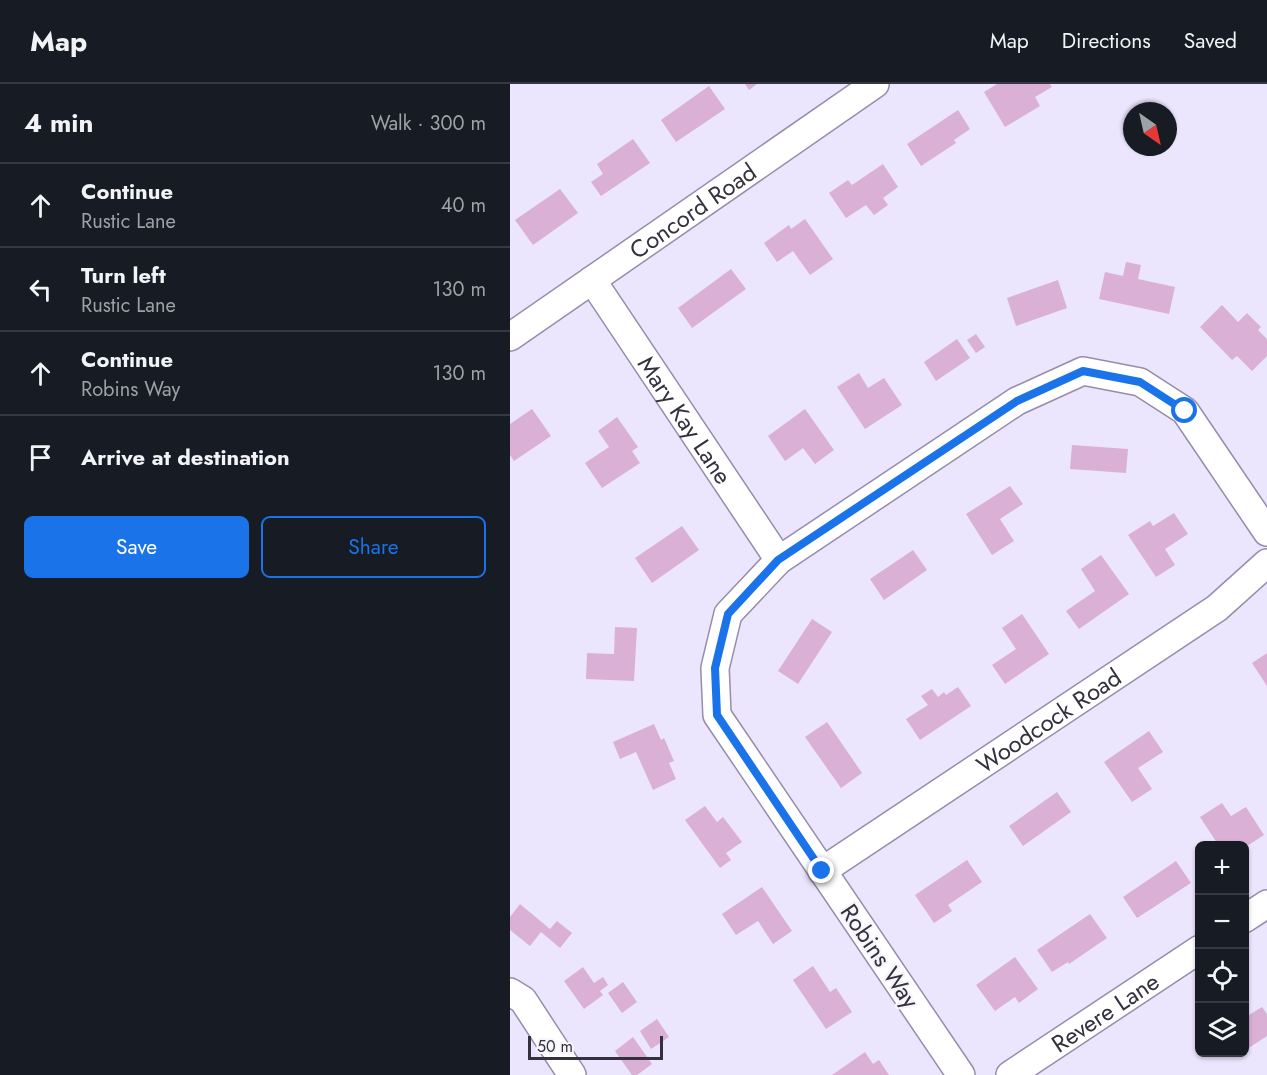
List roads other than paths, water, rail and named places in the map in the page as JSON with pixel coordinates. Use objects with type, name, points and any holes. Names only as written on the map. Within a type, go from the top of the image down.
[{"type":"street","name":"Concord Road","points":[[510,337],[875,84]]},
{"type":"street","name":"Mary Kay Lane","points":[[592,280],[778,560]]},
{"type":"street","name":"Robins Way","points":[[962,1075],[717,715],[715,668],[728,614],[778,560],[1017,401],[1083,371],[1140,382],[1185,411],[1267,532]]},
{"type":"street","name":"Woodcock Road","points":[[822,871],[1217,608],[1267,563]]},
{"type":"street","points":[[1249,916],[1267,904]]},
{"type":"street","name":"Revere Lane","points":[[1010,1075],[1195,952]]},
{"type":"street","points":[[510,992],[523,1000],[572,1075]]}]
